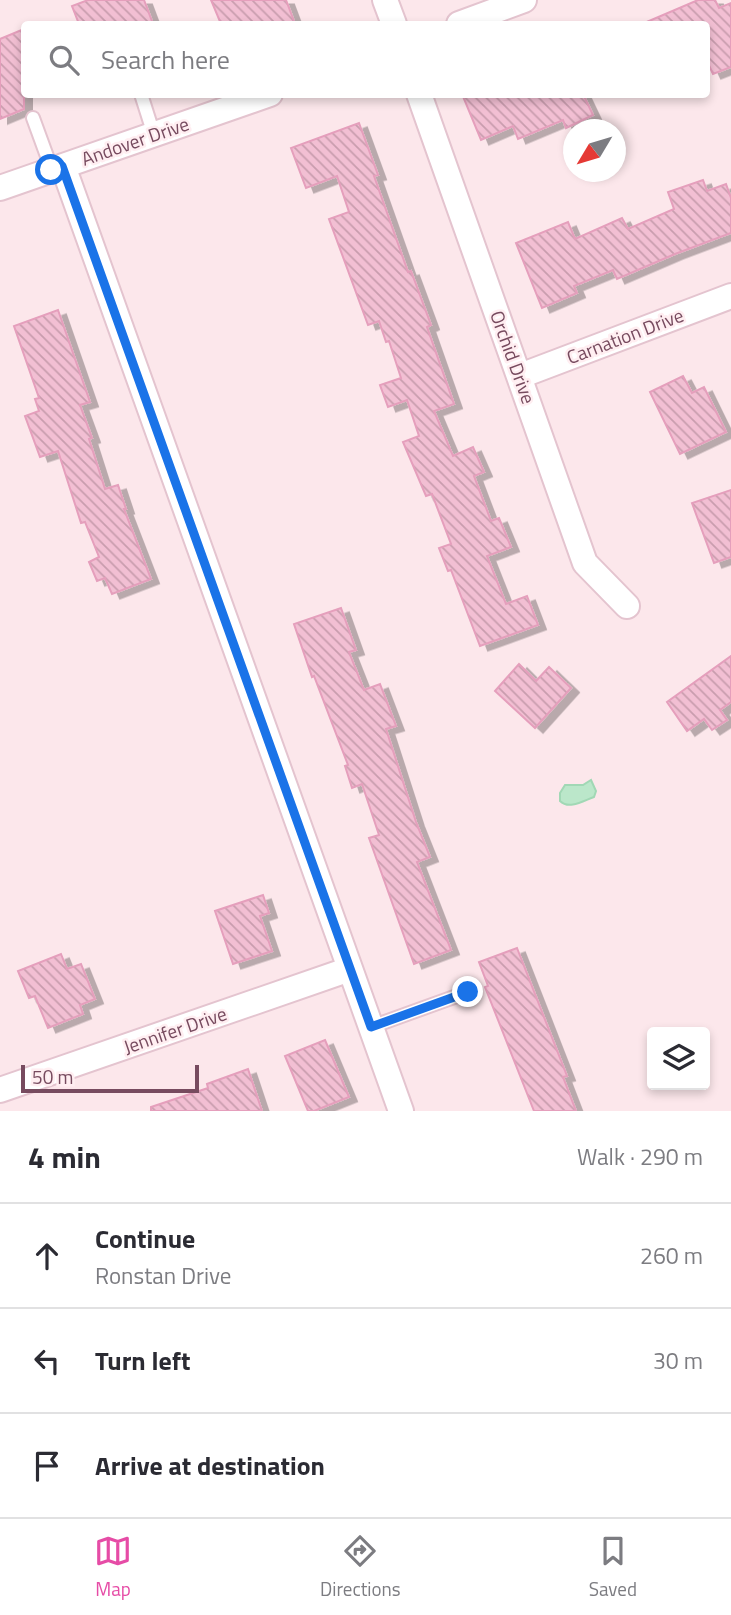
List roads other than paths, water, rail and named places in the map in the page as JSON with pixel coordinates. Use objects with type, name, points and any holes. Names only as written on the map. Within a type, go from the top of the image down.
[{"type":"street","points":[[385,0],[393,21]]},
{"type":"street","points":[[467,21],[524,0]]},
{"type":"street","name":"Andover Drive","points":[[0,188],[259,98]]},
{"type":"street","name":"Orchid Drive","points":[[420,98],[585,563],[627,606]]},
{"type":"street","points":[[57,168],[401,1111]]},
{"type":"street","name":"Carnation Drive","points":[[520,376],[731,296]]},
{"type":"street","name":"Jennifer Drive","points":[[0,1092],[350,969]]},
{"type":"street","points":[[0,1092],[7,1111]]},
{"type":"lane","points":[[142,98],[154,135]]},
{"type":"lane","points":[[33,118],[57,168]]},
{"type":"lane","points":[[371,1027],[468,992]]}]
